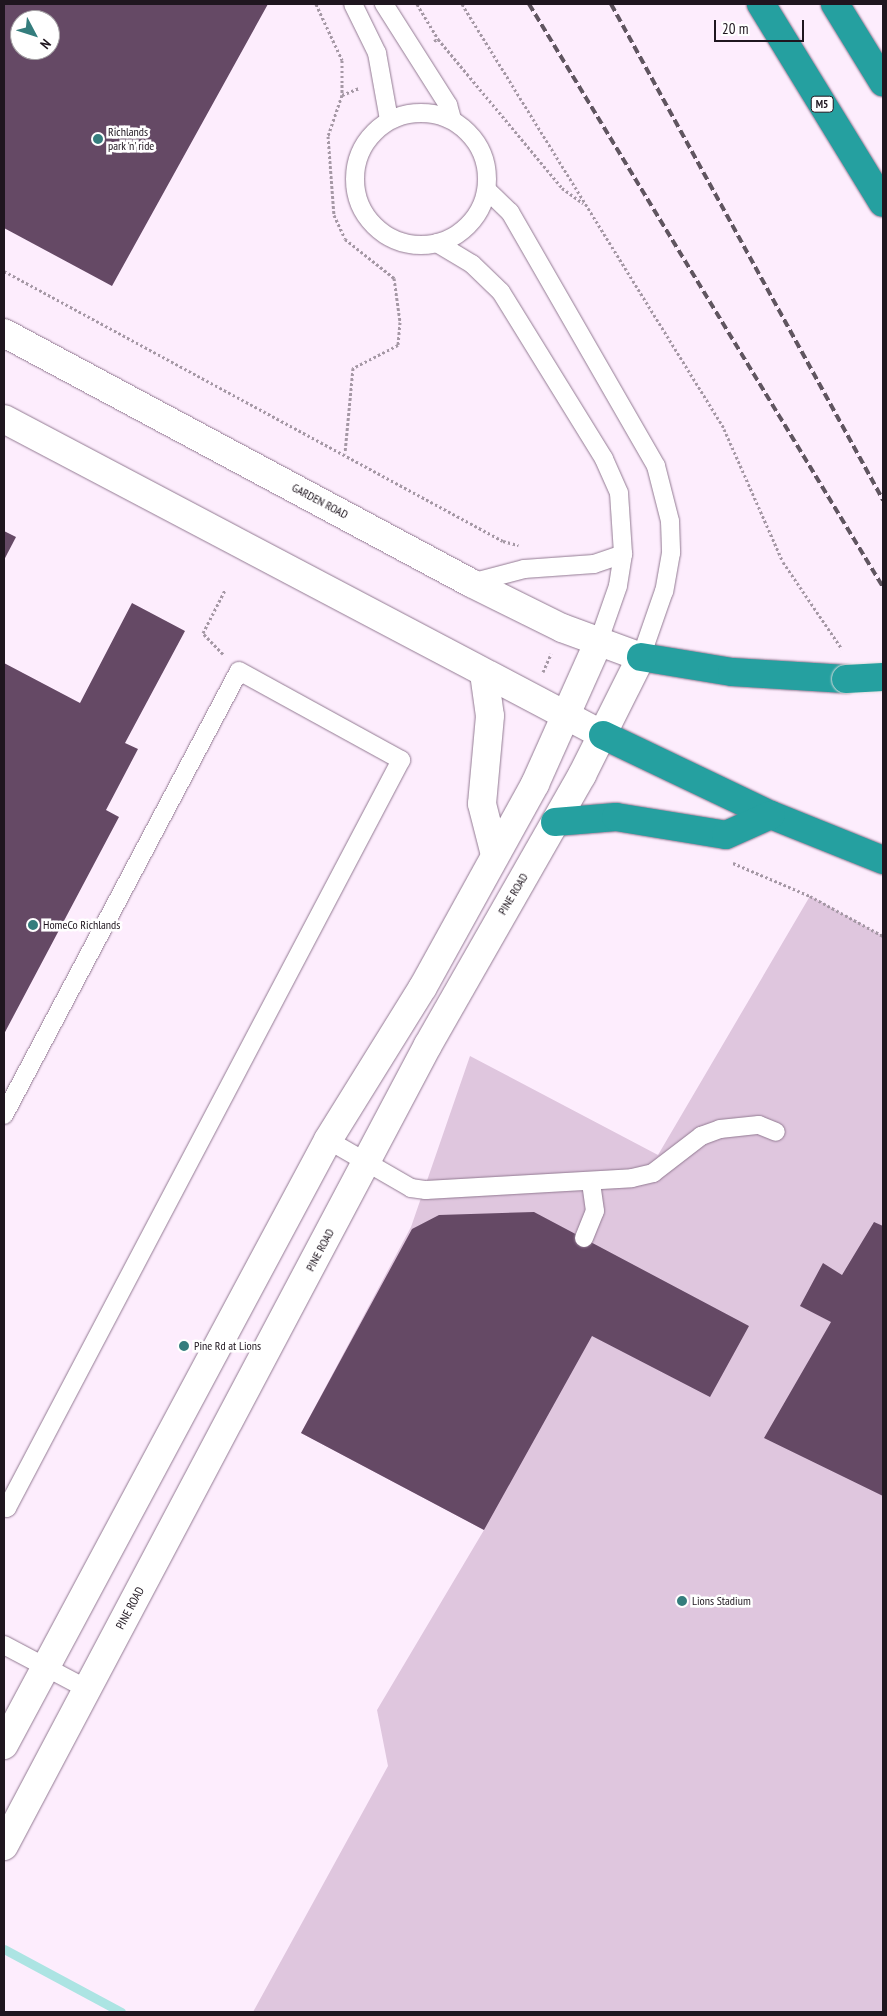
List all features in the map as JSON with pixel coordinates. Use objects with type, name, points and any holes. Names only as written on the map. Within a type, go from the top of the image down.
[{"type":"highway","name":"M5","points":[[760,4],[883,204]]},
{"type":"highway","points":[[835,4],[883,82]]},
{"type":"highway","points":[[641,657],[732,672],[846,667],[883,677]]},
{"type":"highway","points":[[603,735],[771,815],[883,860]]},
{"type":"highway","points":[[555,822],[616,818],[726,835],[771,815]]},
{"type":"street","name":"GARDEN ROAD","points":[[4,333],[471,583],[598,643],[641,657]]},
{"type":"street","points":[[4,419],[603,735]]},
{"type":"street","points":[[4,1744],[328,1140],[423,987],[495,856],[569,717],[598,643]]},
{"type":"street","name":"PINE ROAD","points":[[4,1846],[367,1161],[603,735],[641,657]]},
{"type":"street","points":[[484,673],[490,716],[482,804],[495,856]]},
{"type":"lane","points":[[353,4],[377,53],[389,120]]},
{"type":"lane","points":[[384,4],[448,105],[452,119],[481,149],[487,190],[470,224],[438,243],[420,246],[387,236],[370,222],[358,202],[356,162],[374,131],[389,120],[409,113],[452,119]]},
{"type":"lane","points":[[487,190],[510,212],[656,466],[670,521],[671,553],[664,591],[641,657]]},
{"type":"lane","points":[[438,243],[488,276],[531,337],[619,493],[623,554],[618,586],[598,643]]},
{"type":"lane","points":[[471,583],[524,569],[594,564],[623,554]]},
{"type":"lane","points":[[4,1115],[240,671],[401,760],[7,1508],[4,1506]]},
{"type":"lane","points":[[328,1140],[411,1188],[426,1190],[591,1181],[653,1173],[701,1136],[720,1129],[760,1125],[776,1132]]},
{"type":"lane","points":[[584,1238],[595,1211],[591,1181]]},
{"type":"lane","points":[[4,1645],[87,1688]]},
{"type":"path","points":[[316,4],[342,60],[342,96],[328,136],[334,215],[345,239],[394,278],[400,322],[398,345],[354,368],[345,453]]},
{"type":"path","points":[[416,4],[438,39]]},
{"type":"path","points":[[462,4],[724,429],[783,562],[846,667]]},
{"type":"path","points":[[541,163],[562,188],[586,204]]},
{"type":"path","points":[[203,633],[225,590]]},
{"type":"shaded area","points":[[810,896],[883,936],[883,2012],[253,2012],[388,1766],[377,1710],[484,1530],[301,1433],[411,1227],[470,1056],[658,1155]]},
{"type":"building","name":"Richlands park 'n' ride","points":[[4,4],[268,4],[112,286],[4,228]]},
{"type":"building","points":[[4,531],[16,537],[4,560]]},
{"type":"building","name":"HomeCo Richlands","points":[[132,603],[185,631],[125,743],[138,749],[106,810],[119,817],[4,1034],[4,663],[80,703]]},
{"type":"building","points":[[534,1212],[749,1326],[710,1397],[592,1336],[484,1530],[301,1433],[412,1229],[439,1215]]},
{"type":"building","points":[[874,1222],[883,1226],[883,1496],[764,1438],[831,1322],[800,1306],[823,1263],[842,1275]]},
{"type":"waterway","points":[[4,1949],[121,2012]]},
{"type":"railway","points":[[529,4],[883,587]]},
{"type":"railway","points":[[611,4],[883,500]]},
{"type":"place","name":"Richlands park 'n' ride","points":[[98,139]]},
{"type":"place","name":"HomeCo Richlands","points":[[33,925]]},
{"type":"place","name":"Pine Rd at Lions","points":[[184,1346]]},
{"type":"place","name":"Lions Stadium","points":[[682,1601]]}]
